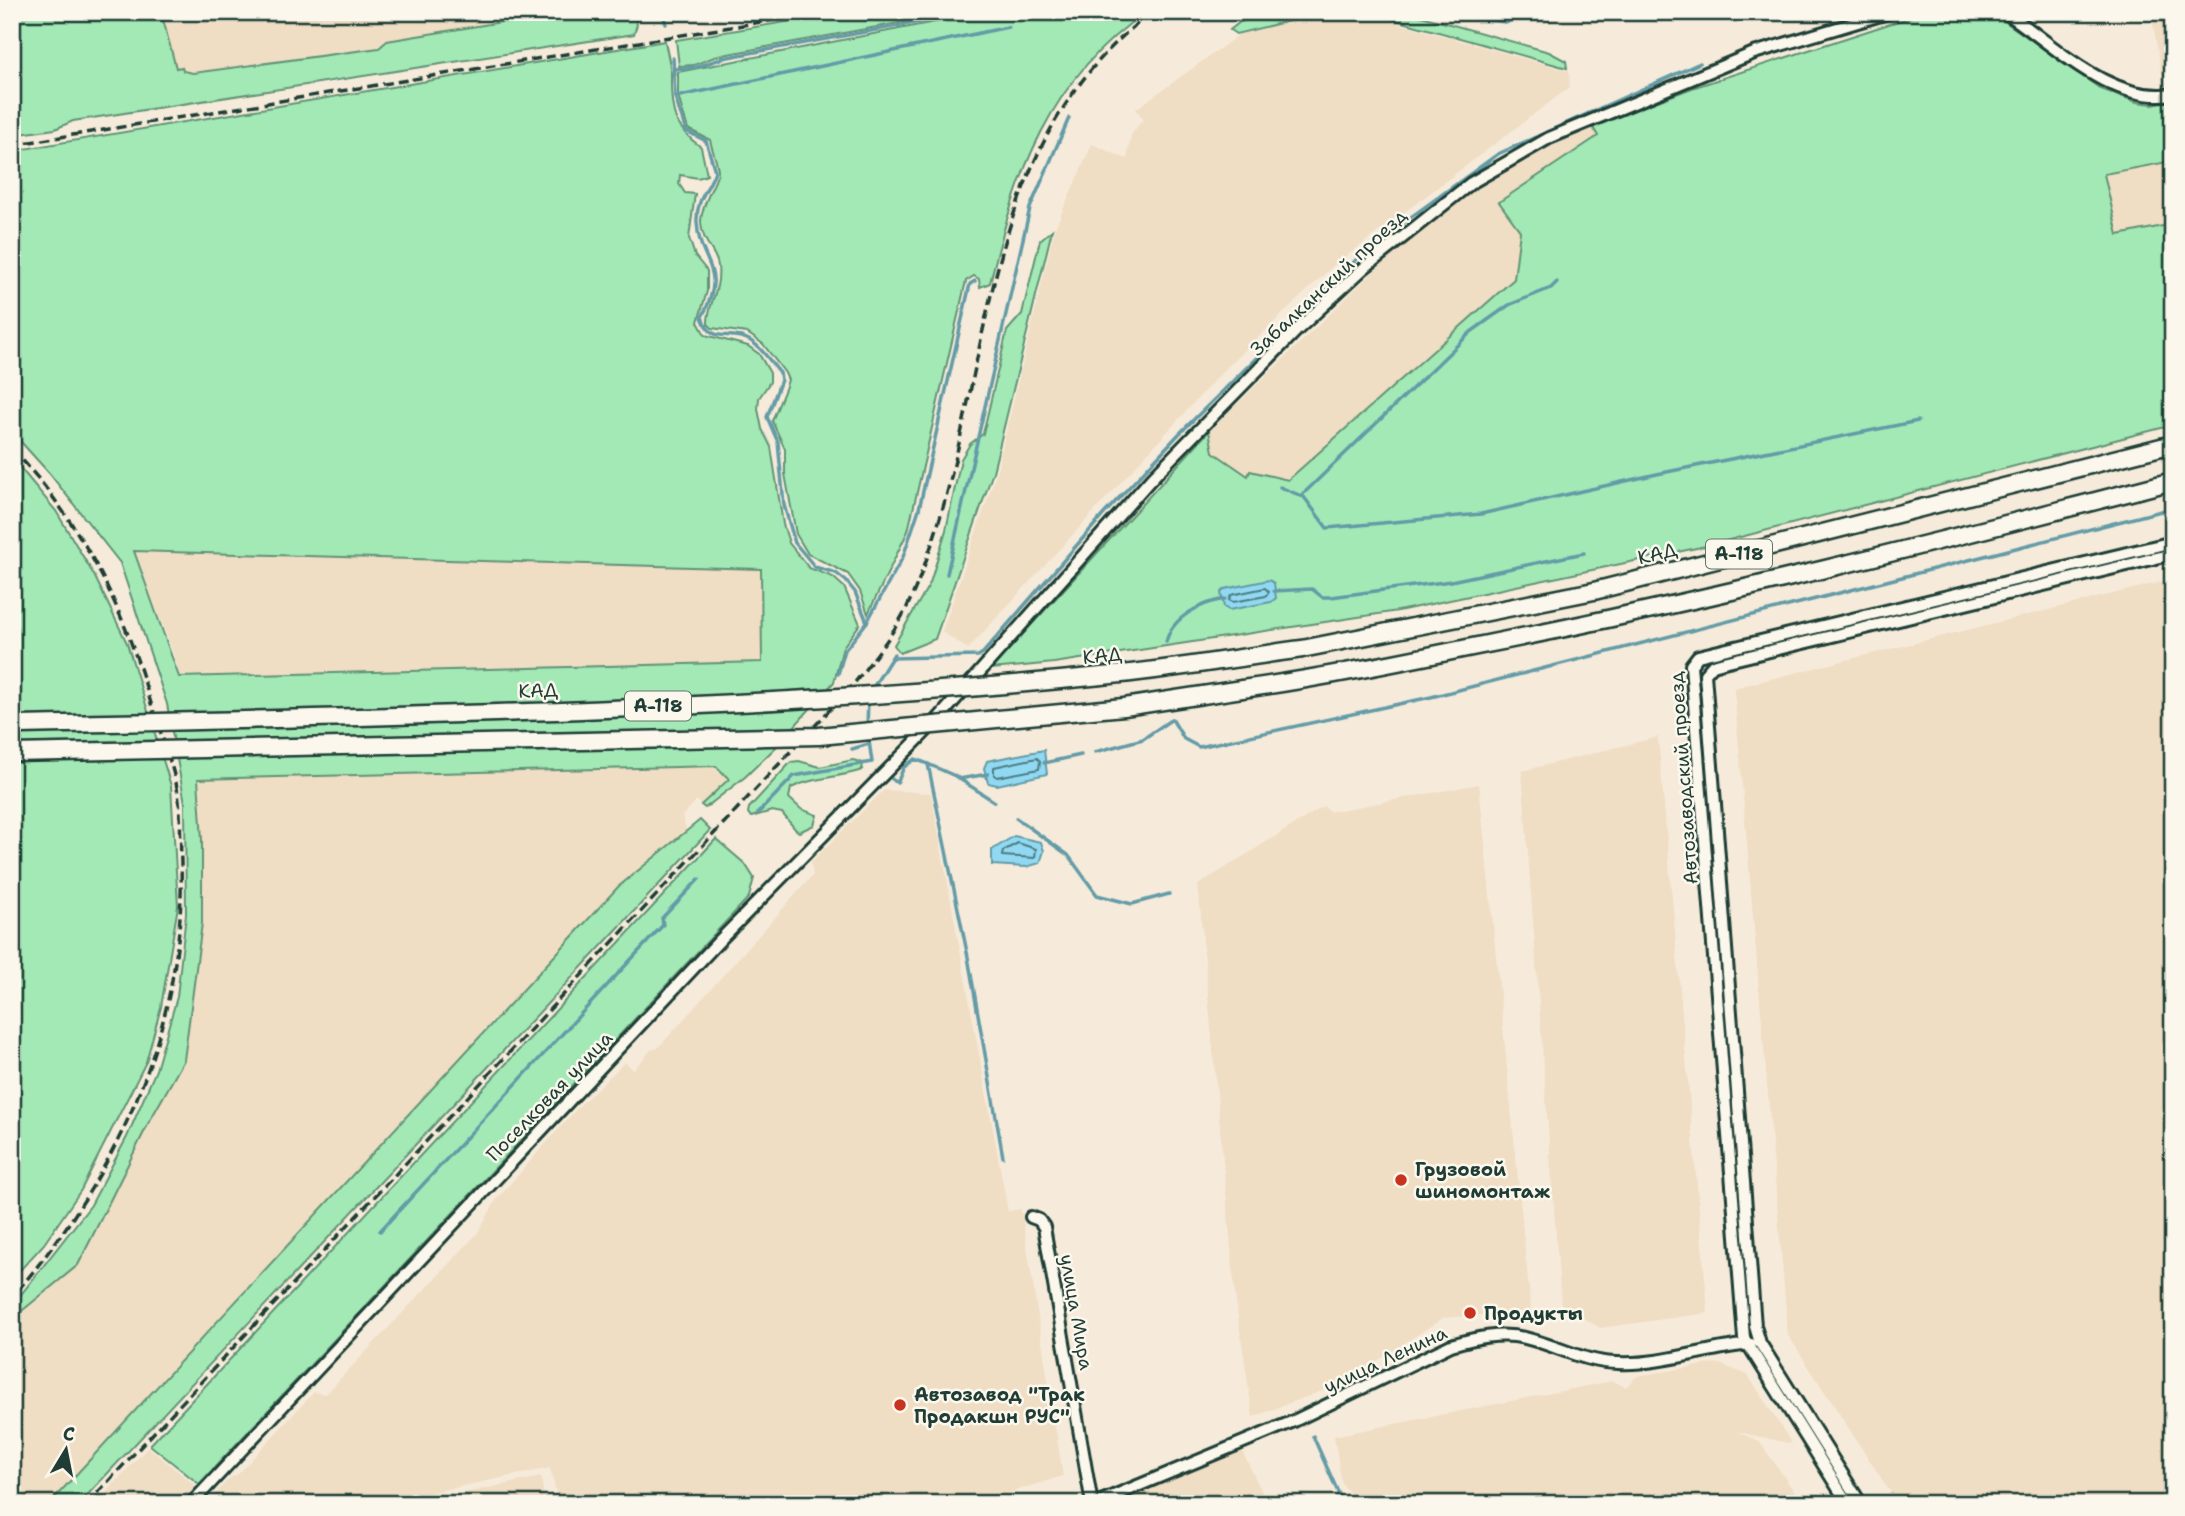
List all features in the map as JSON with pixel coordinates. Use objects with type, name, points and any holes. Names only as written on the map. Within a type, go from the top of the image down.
[{"type":"highway","name":"КАД","points":[[12,725],[386,717],[814,700],[1105,676],[1302,649],[1594,591],[2173,444]]},
{"type":"highway","name":"А-118","points":[[12,753],[818,736],[1124,707],[1306,680],[1615,619],[1883,557],[2173,481]]},
{"type":"street","name":"Забалканский проезд","points":[[938,719],[1151,479],[1297,330],[1419,222],[1512,158],[1573,127],[1754,53],[1891,12]]},
{"type":"street","points":[[2005,12],[2119,89],[2143,96],[2173,94]]},
{"type":"street","name":"Автозаводский проезд","points":[[1746,1345],[1691,674],[1693,660],[2173,542]]},
{"type":"street","name":"Автозаводский проезд","points":[[1760,1343],[1755,1326],[1704,674],[1713,665],[1724,662],[2173,554]]},
{"type":"street","name":"Поселковая улица","points":[[191,1504],[719,941],[938,719]]},
{"type":"street","name":"улица Мира","points":[[1031,1217],[1039,1220],[1044,1227],[1093,1504]]},
{"type":"street","name":"улица Ленина","points":[[1093,1504],[1294,1421],[1451,1345],[1474,1338],[1499,1335],[1524,1338],[1587,1358],[1617,1363],[1760,1343]]},
{"type":"street","points":[[1760,1343],[1861,1504]]},
{"type":"street","points":[[1746,1345],[1848,1504]]},
{"type":"shaded area","points":[[161,12],[562,12],[388,41],[380,48],[193,73],[176,68]]},
{"type":"shaded area","points":[[1335,12],[1358,12],[1569,71],[1570,87],[1332,267],[1222,372],[968,649],[942,632],[996,474],[1055,228],[1092,144],[1127,159],[1131,135],[1143,119],[1136,109],[1240,34]]},
{"type":"shaded area","points":[[2151,12],[2173,12],[2173,85],[2164,87]]},
{"type":"shaded area","points":[[1592,126],[1599,136],[1499,201],[1520,231],[1514,279],[1288,480],[1251,471],[1248,476],[1213,452],[1209,431],[1371,274],[1470,189],[1533,153]]},
{"type":"shaded area","points":[[2173,161],[2173,224],[2118,235],[2104,174]]},
{"type":"shaded area","points":[[134,550],[761,569],[762,662],[179,677],[175,658]]},
{"type":"shaded area","points":[[2173,579],[2173,1504],[1898,1504],[1788,1335],[1734,688]]},
{"type":"shaded area","points":[[1658,737],[1708,1313],[1600,1328],[1561,1305],[1522,771]]},
{"type":"shaded area","points":[[716,766],[729,779],[701,805],[697,800],[682,816],[687,833],[618,887],[49,1504],[12,1504],[12,1319],[78,1265],[148,1124],[184,1060],[202,923],[202,840],[197,779]]},
{"type":"shaded area","points":[[1479,784],[1531,1311],[1443,1318],[1343,1383],[1253,1417],[1236,1303],[1198,885],[1324,806],[1330,812]]},
{"type":"shaded area","points":[[884,790],[931,793],[1008,1211],[1021,1209],[1063,1476],[973,1504],[559,1504],[550,1468],[376,1504],[217,1504],[212,1497],[230,1478],[238,1474],[314,1392],[326,1394],[477,1234],[497,1199],[579,1106],[625,1062],[633,1070],[651,1050],[658,1048],[813,875],[811,862]]},
{"type":"shaded area","points":[[1717,1363],[1748,1375],[1792,1444],[1734,1431],[1759,1441],[1803,1504],[1752,1504],[1743,1500],[1738,1504],[1360,1504],[1342,1484],[1334,1436],[1612,1381],[1626,1387],[1637,1376]]},
{"type":"shaded area","points":[[148,1447],[196,1486],[180,1504],[95,1504]]},
{"type":"shaded area","points":[[1240,1447],[1268,1504],[1106,1504]]},
{"type":"shaded area","points":[[541,1477],[545,1504],[412,1504]]},
{"type":"green space","points":[[12,12],[161,12],[176,68],[182,67],[183,71],[193,73],[379,48],[387,41],[562,12],[632,12],[637,24],[634,34],[73,121],[55,129],[12,135]]},
{"type":"green space","points":[[846,12],[960,12],[717,56],[694,65],[679,66],[676,40]]},
{"type":"green space","points":[[986,12],[1146,12],[1113,38],[1084,67],[1061,98],[1025,167],[990,283],[980,287],[979,279],[974,276],[966,281],[908,531],[868,614],[860,591],[848,574],[808,554],[796,534],[785,474],[785,449],[772,421],[788,380],[785,373],[763,344],[747,333],[712,328],[708,324],[718,283],[718,266],[704,236],[701,222],[718,171],[710,140],[688,129],[678,96],[678,72]]},
{"type":"green space","points":[[1276,12],[1326,12],[1236,34],[1230,30],[1240,22]]},
{"type":"green space","points":[[1367,12],[1407,12],[1549,52],[1566,61],[1567,68]]},
{"type":"green space","points":[[1926,12],[1994,14],[2101,89],[2137,102],[2153,104],[2173,100],[2173,161],[2104,174],[2118,235],[2173,224],[2173,425],[1706,546],[1398,611],[1054,663],[991,669],[1209,431],[1213,452],[1248,476],[1250,471],[1288,480],[1514,279],[1520,231],[1499,202],[1598,136],[1592,126],[1692,88]]},
{"type":"green space","points":[[665,41],[671,71],[673,110],[685,133],[701,147],[707,175],[698,178],[680,175],[679,184],[685,193],[695,194],[689,238],[695,256],[707,271],[707,291],[698,322],[705,335],[748,346],[759,354],[770,373],[770,382],[759,398],[758,409],[762,429],[771,447],[783,524],[789,543],[809,568],[833,577],[844,587],[860,624],[843,647],[834,682],[776,747],[745,777],[705,808],[701,805],[729,779],[716,766],[198,779],[202,840],[202,923],[184,1060],[148,1124],[78,1265],[12,1319],[12,1306],[91,1205],[127,1137],[156,1070],[177,997],[186,914],[185,803],[167,704],[120,563],[49,473],[12,432],[12,151]],"holes":[[[134,551],[761,569],[762,662],[179,677]]]},
{"type":"green space","points":[[1052,230],[993,472],[935,639],[900,653],[894,645],[930,583],[946,530],[961,459],[970,444],[983,434],[1007,331],[1022,314],[1040,240]]},
{"type":"green space","points":[[12,458],[56,511],[94,575],[127,643],[171,786],[178,906],[161,1007],[146,1062],[81,1190],[44,1244],[12,1279]]},
{"type":"green space","points":[[853,760],[863,763],[862,770],[791,788],[789,798],[801,809],[817,815],[814,825],[799,832],[782,813],[772,811],[751,817],[748,813],[749,808],[791,762],[799,761],[820,767]]},
{"type":"green space","points":[[700,820],[710,830],[79,1504],[49,1504],[618,887]]},
{"type":"green space","points":[[716,839],[745,864],[754,878],[749,897],[199,1484],[150,1445]]},
{"type":"water","points":[[1443,12],[1557,12],[1519,15],[1508,23],[1468,19]]},
{"type":"water","points":[[1269,580],[1274,583],[1276,598],[1271,602],[1229,610],[1224,607],[1221,593],[1225,589]]},
{"type":"water","points":[[1044,750],[1047,774],[997,785],[988,783],[984,768],[987,761]]},
{"type":"water","points":[[1014,836],[1041,842],[1044,851],[1040,863],[1026,867],[992,865],[992,850]]},
{"type":"waterway","points":[[662,12],[666,24]]},
{"type":"waterway","points":[[675,69],[697,67],[723,58],[974,12]]},
{"type":"waterway","points":[[675,97],[1008,27]]},
{"type":"waterway","points":[[673,58],[675,97],[686,131],[706,141],[715,171],[697,214],[702,248],[713,276],[710,300],[702,317],[706,326],[716,334],[749,340],[762,350],[780,373],[781,380],[767,417],[778,442],[784,505],[795,543],[815,567],[836,573],[846,581],[855,592],[867,622],[845,650],[838,674]]},
{"type":"waterway","points":[[1378,241],[1498,154],[1700,63]]},
{"type":"waterway","points":[[947,574],[1030,208],[1069,118]]},
{"type":"waterway","points":[[892,658],[978,656],[983,653],[1104,514],[1179,434],[1360,256]]},
{"type":"waterway","points":[[867,622],[903,557],[919,509],[970,284],[975,281]]},
{"type":"waterway","points":[[1301,496],[1471,332],[1509,305],[1551,288],[1557,282]]},
{"type":"waterway","points":[[1280,487],[1304,497],[1327,528],[1481,514],[1657,474],[1918,421]]},
{"type":"waterway","points":[[1095,752],[1143,739],[1172,719],[1184,739],[1199,747],[1431,697],[2173,508]]},
{"type":"waterway","points":[[1274,591],[1312,589],[1322,597],[1331,597],[1451,581],[1584,553]]},
{"type":"waterway","points":[[1166,642],[1169,633],[1181,618],[1206,604],[1225,599]]},
{"type":"waterway","points":[[872,689],[894,654]]},
{"type":"waterway","points":[[867,727],[868,700]]},
{"type":"waterway","points":[[758,813],[794,776],[872,762],[868,734]]},
{"type":"waterway","points":[[852,749],[869,744]]},
{"type":"waterway","points":[[1044,763],[1081,755]]},
{"type":"waterway","points":[[892,779],[897,783],[904,767],[915,759],[928,764]]},
{"type":"waterway","points":[[995,802],[955,776],[928,764],[968,957],[1003,1157]]},
{"type":"waterway","points":[[959,779],[988,774]]},
{"type":"waterway","points":[[1016,818],[1068,855],[1097,895],[1132,904],[1169,894]]},
{"type":"waterway","points":[[380,1231],[663,925],[662,918],[699,879]]},
{"type":"waterway","points":[[1313,1436],[1341,1499],[1352,1504]]},
{"type":"railway","points":[[12,145],[822,12]]},
{"type":"railway","points":[[87,1504],[853,685],[882,647],[907,607],[936,531],[957,451],[992,289],[1015,211],[1046,138],[1090,71],[1152,12]]},
{"type":"railway","points":[[12,449],[36,476],[78,534],[112,596],[126,629],[176,783],[180,813],[181,863],[180,923],[172,982],[158,1040],[138,1095],[113,1149],[84,1201],[50,1250],[12,1297]]},
{"type":"place","name":"Грузовой шиномонтаж","points":[[1401,1180]]},
{"type":"place","name":"Продукты","points":[[1470,1313]]},
{"type":"place","name":"Автозавод \"Трак Продакшн РУС\"","points":[[900,1405]]}]
